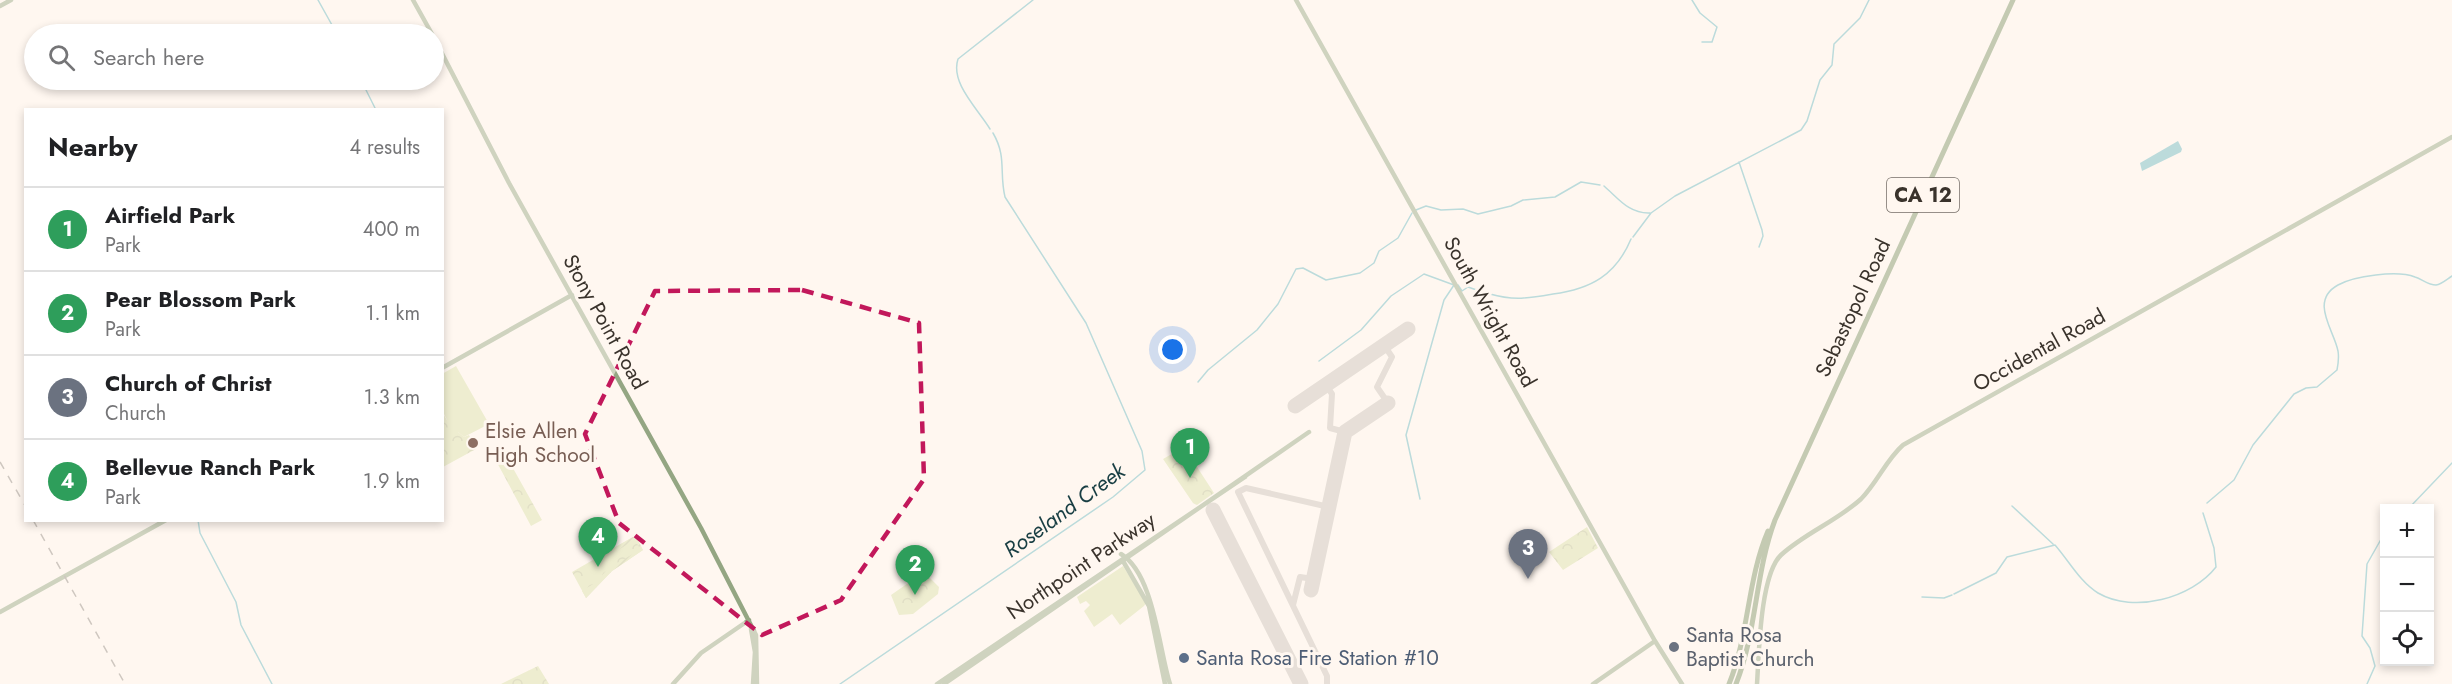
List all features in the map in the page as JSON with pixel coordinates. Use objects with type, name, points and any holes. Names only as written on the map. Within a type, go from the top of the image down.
[{"type":"main road","name":"Sebastopol Road","points":[[1729,684],[1743,640],[1760,551],[2013,0]]},
{"type":"main road","name":"Sebastopol Road","points":[[1736,684],[1749,642],[1766,551],[1784,500]]},
{"type":"street","points":[[0,6],[11,0]]},
{"type":"street","name":"Stony Point Road","points":[[412,0],[426,24]]},
{"type":"street","name":"South Wright Road","points":[[1296,0],[1655,641],[1682,684]]},
{"type":"street","name":"Stony Point Road","points":[[444,57],[509,183],[749,620],[755,652],[755,684]]},
{"type":"street","name":"Occidental Road","points":[[1757,684],[1761,625],[1773,565],[1785,552],[1861,498],[1904,445],[2452,137]]},
{"type":"street","points":[[444,367],[572,295]]},
{"type":"street","name":"Northpoint Parkway","points":[[937,684],[1309,432]]},
{"type":"street","points":[[1,609],[162,522]]},
{"type":"street","points":[[1124,559],[1152,604],[1168,684]]},
{"type":"street","name":"Northpoint Parkway","points":[[944,684],[1124,559]]},
{"type":"street","points":[[673,684],[702,653],[749,620]]},
{"type":"street","points":[[1593,684],[1655,641]]},
{"type":"highlighted area","points":[[802,290],[919,323],[924,479],[841,600],[762,635],[619,523],[585,434],[655,291]]},
{"type":"green space","points":[[456,366],[489,424],[464,437],[458,432],[452,458],[447,420],[444,414],[444,373]]},
{"type":"green space","points":[[444,415],[450,425],[464,437],[469,435],[476,449],[444,466]]},
{"type":"green space","points":[[1184,447],[1214,493],[1197,505],[1193,503],[1163,459]]},
{"type":"green space","points":[[504,452],[542,520],[531,526],[494,457]]},
{"type":"green space","points":[[1587,527],[1598,548],[1563,570],[1549,552]]},
{"type":"green space","points":[[633,537],[643,550],[612,571],[586,598],[572,572]]},
{"type":"green space","points":[[633,537],[637,538],[643,550],[612,571],[586,598],[582,591],[598,581],[607,569],[638,551],[639,547],[635,540],[606,557],[602,556],[601,560],[598,557]]},
{"type":"green space","points":[[1123,566],[1146,603],[1120,625],[1112,614],[1094,627],[1084,611],[1090,605],[1086,601],[1080,604],[1077,597]]},
{"type":"green space","points":[[924,572],[939,587],[938,594],[913,614],[899,615],[891,595]]},
{"type":"green space","points":[[538,666],[549,684],[501,684]]},
{"type":"water","points":[[2178,141],[2181,152],[2142,171],[2140,163]]},
{"type":"waterway","points":[[318,0],[331,24]]},
{"type":"waterway","name":"Roseland Creek","points":[[990,129],[961,86],[958,77],[958,59],[1033,0]]},
{"type":"waterway","points":[[1692,0],[1700,13],[1717,27],[1712,42],[1702,42]]},
{"type":"waterway","points":[[1633,237],[1651,213],[1675,196],[1801,130],[1807,121],[1820,80],[1832,65],[1834,44],[1860,18],[1869,0]]},
{"type":"waterway","points":[[366,90],[375,108]]},
{"type":"waterway","name":"Roseland Creek","points":[[840,684],[1113,497],[1145,470],[1142,451],[1086,323],[1005,197],[1000,150],[993,133]]},
{"type":"waterway","points":[[1739,162],[1762,230],[1763,236],[1759,247]]},
{"type":"waterway","points":[[1416,210],[1426,206],[1441,210],[1463,209],[1478,214],[1511,206],[1523,200],[1555,197],[1581,182],[1600,185]]},
{"type":"waterway","points":[[1604,186],[1630,208],[1650,213]]},
{"type":"waterway","points":[[1198,382],[1208,370],[1257,330],[1278,304],[1296,269],[1303,268],[1326,280],[1360,273],[1374,263],[1379,251],[1398,238],[1412,213]]},
{"type":"waterway","points":[[1490,294],[1507,298],[1522,298],[1567,292],[1590,284],[1610,271],[1631,239]]},
{"type":"waterway","points":[[1319,361],[1361,330],[1391,296],[1424,274],[1454,285],[1444,300],[1406,435],[1420,499]]},
{"type":"waterway","points":[[2207,503],[2234,480],[2253,445],[2294,394],[2306,388],[2317,387],[2337,370],[2338,351],[2324,307],[2325,299],[2330,292],[2345,282],[2376,275],[2407,275],[2436,285],[2452,276]]},
{"type":"waterway","points":[[1458,285],[1462,291],[1468,287],[1488,294]]},
{"type":"waterway","points":[[2413,504],[2452,463]]},
{"type":"waterway","points":[[2012,506],[2053,544]]},
{"type":"waterway","points":[[1954,594],[1996,573],[2007,557],[2055,545],[2075,571],[2098,593],[2128,602],[2162,600],[2192,587],[2206,578],[2216,567],[2214,548],[2203,513]]},
{"type":"waterway","points":[[198,522],[200,533],[236,602],[241,625],[272,684]]},
{"type":"waterway","points":[[2367,684],[2375,666],[2370,648],[2362,636],[2367,564],[2380,541]]},
{"type":"waterway","points":[[1922,597],[1944,598],[1952,595]]},
{"type":"taxiway","points":[[1384,345],[1392,357],[1377,387],[1388,403]]},
{"type":"taxiway","points":[[1326,385],[1332,394],[1330,428],[1345,432]]},
{"type":"taxiway","points":[[1327,684],[1327,676],[1238,492],[1246,488],[1329,507]]},
{"type":"taxiway","points":[[1293,605],[1300,577],[1313,579]]},
{"type":"runway","points":[[1295,406],[1408,329]]},
{"type":"runway","points":[[1311,590],[1345,432],[1388,403]]},
{"type":"runway","points":[[1213,510],[1301,684]]},
{"type":"railway","points":[[0,462],[24,504]]},
{"type":"railway","points":[[34,522],[125,684]]},
{"type":"place","name":"Elsie Allen High School","points":[[473,443]]},
{"type":"place","name":"Airfield Park","points":[[1190,478]]},
{"type":"place","name":"Bellevue Ranch Park","points":[[598,567]]},
{"type":"place","name":"Church of Christ","points":[[1528,579]]},
{"type":"place","name":"Pear Blossom Park","points":[[915,595]]},
{"type":"place","name":"Santa Rosa Baptist Church","points":[[1674,647]]},
{"type":"place","name":"Santa Rosa Fire Station #10","points":[[1184,658]]}]
